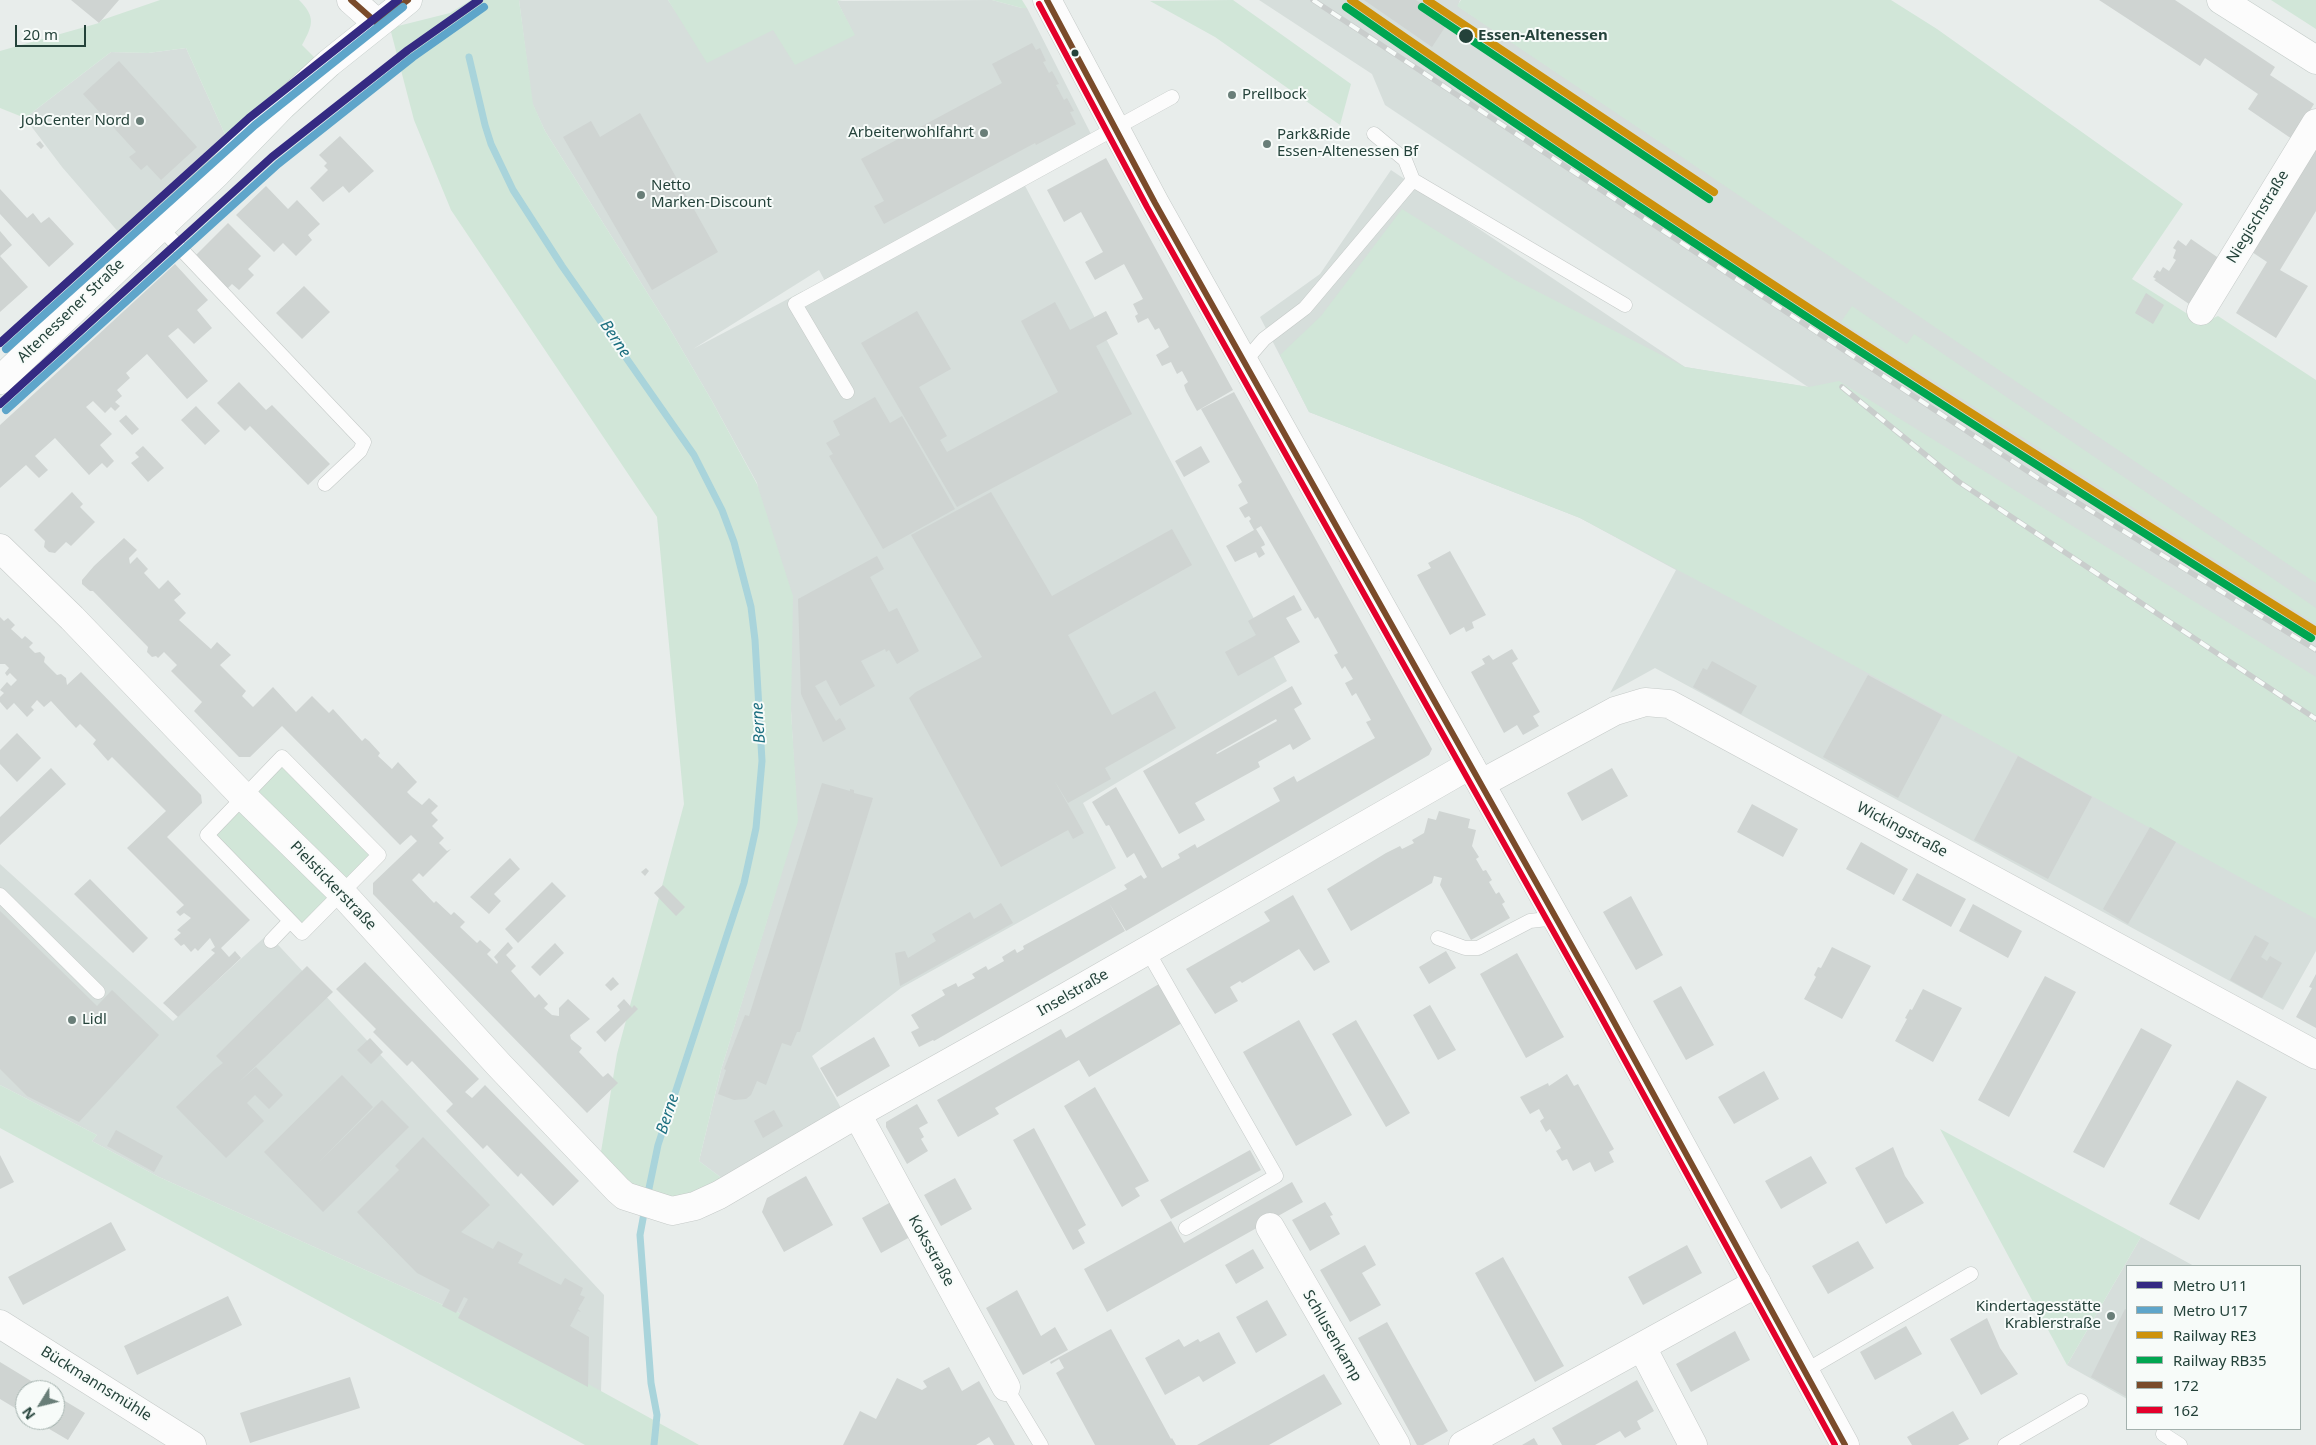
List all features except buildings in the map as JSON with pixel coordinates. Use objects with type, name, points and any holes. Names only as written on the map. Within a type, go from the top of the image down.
[{"type":"street","points":[[351,0],[377,23]]},
{"type":"street","name":"Altenessener Straße","points":[[0,380],[217,173],[282,106],[329,63],[408,0]]},
{"type":"street","points":[[1047,0],[1155,204],[1476,774],[1845,1445]]},
{"type":"street","points":[[2221,0],[2316,60]]},
{"type":"street","name":"Niegischstraße","points":[[2201,311],[2316,123]]},
{"type":"street","name":"Pielstickerstraße","points":[[0,548],[72,618],[244,796],[341,892],[499,1065],[618,1190],[625,1196],[672,1211]]},
{"type":"street","name":"Wickingstraße","points":[[1476,774],[1615,711],[1645,702],[1669,704],[2316,1055]]},
{"type":"street","name":"Inselstraße","points":[[672,1211],[695,1206],[719,1195],[857,1114],[1147,950],[1476,774]]},
{"type":"street","name":"Koksstraße","points":[[857,1114],[1006,1387]]},
{"type":"street","name":"Schlusenkamp","points":[[1270,1227],[1396,1445]]},
{"type":"street","points":[[1463,1445],[1757,1283]]},
{"type":"street","name":"Bückmannsmühle","points":[[0,1324],[192,1445]]},
{"type":"street","points":[[1642,1347],[1693,1445]]},
{"type":"lane","points":[[846,392],[794,304],[1172,96]]},
{"type":"lane","points":[[1374,134],[1405,160],[1412,180],[1625,306]]},
{"type":"lane","points":[[1244,361],[1264,339],[1304,308],[1412,180]]},
{"type":"lane","points":[[160,227],[364,442],[360,451],[325,484]]},
{"type":"lane","points":[[282,757],[379,855],[341,892],[302,933],[207,835],[282,757]]},
{"type":"lane","points":[[0,895],[98,992]]},
{"type":"lane","points":[[1438,938],[1465,948],[1478,948],[1530,920],[1556,918]]},
{"type":"lane","points":[[271,941],[290,921]]},
{"type":"lane","points":[[1147,950],[1276,1176],[1186,1228]]},
{"type":"lane","points":[[1805,1371],[1971,1274]]},
{"type":"lane","points":[[1006,1387],[1041,1445]]},
{"type":"lane","points":[[2005,1445],[2081,1401]]},
{"type":"lane","points":[[2163,1434],[2180,1445]]},
{"type":"shaded area","points":[[519,0],[668,0],[681,19],[854,35],[837,1],[992,0],[1027,8],[1092,136],[825,281],[819,270],[693,349],[803,291],[831,290],[1023,182],[1287,681],[1083,803],[1116,868],[901,988],[812,1056],[846,1117],[731,1185],[699,1161],[721,1070],[797,821],[791,711],[757,483],[667,324],[545,131],[532,103]]},
{"type":"shaded area","points":[[1259,0],[1460,0],[1458,6],[1773,217],[2316,464],[2316,951],[2283,1010],[1655,668],[1610,693],[1676,570],[1580,518],[1309,412],[1260,317],[1320,274],[1391,170],[1685,367],[1808,387],[1385,105],[1372,74]]},
{"type":"shaded area","points":[[186,48],[232,150],[133,249],[62,167],[25,118],[111,52],[148,53]]},
{"type":"shaded area","points":[[0,864],[173,1021],[268,934],[604,1295],[601,1392],[452,1309],[159,1177],[92,1141],[97,1135],[0,1085]]},
{"type":"shaded area","name":"Kindertagesstätte Krablerstraße","points":[[2141,1237],[2192,1265],[2126,1265],[2126,1398],[2067,1365]]},
{"type":"green space","points":[[160,0],[299,0],[308,11],[311,21],[309,32],[302,45],[322,65],[232,150],[186,48],[148,53],[111,52],[25,118],[0,108],[0,51],[99,23],[102,20]]},
{"type":"green space","points":[[471,0],[519,0],[533,104],[545,131],[667,324],[757,484],[793,596],[791,711],[798,821],[721,1070],[699,1161],[731,1185],[694,1202],[628,1194],[599,1164],[617,1054],[684,804],[657,517],[451,210],[414,120],[390,28],[450,13]]},
{"type":"green space","points":[[668,0],[842,0],[837,1],[855,35],[795,65],[773,30],[707,63]]},
{"type":"green space","points":[[992,0],[1022,0],[1027,8],[1022,8]]},
{"type":"green space","points":[[1233,0],[1351,84],[1340,125],[1215,37],[1150,1]]},
{"type":"green space","points":[[1461,0],[1891,0],[1937,29],[2183,204],[2132,279],[2202,323],[2218,316],[2316,380],[2316,583],[1457,6]]},
{"type":"green space","points":[[2271,0],[2316,0],[2316,29]]},
{"type":"green space","points":[[1402,209],[1515,280],[1685,367],[1809,387],[1839,381],[2316,677],[2316,919],[1751,609],[1580,518],[1309,412],[1280,355],[1321,316]]},
{"type":"green space","points":[[1852,306],[1907,344],[1914,334],[2316,608],[2316,624],[1841,322]]},
{"type":"green space","points":[[283,762],[375,852],[342,887],[249,797]]},
{"type":"green space","points":[[245,804],[334,894],[301,926],[213,836]]},
{"type":"green space","points":[[0,1085],[97,1135],[92,1141],[159,1177],[452,1309],[699,1445],[585,1445],[0,1128]]},
{"type":"green space","points":[[1940,1129],[2141,1237],[2067,1365]]},
{"type":"waterway","name":"Berne","points":[[469,57],[491,144],[513,190],[562,266],[694,455],[722,510],[734,542],[751,607],[755,640],[762,761],[756,828],[744,883],[658,1145],[647,1198]]},
{"type":"waterway","name":"Berne","points":[[645,1208],[640,1235],[651,1383],[657,1415],[654,1445]]},
{"type":"railway","points":[[1313,0],[2041,480],[2316,650]]},
{"type":"railway","points":[[1842,387],[1959,482],[2316,719]]},
{"type":"metro line","name":"U11","points":[[0,343],[249,118],[398,0]]},
{"type":"metro line","name":"U11","points":[[0,404],[272,157],[408,50],[479,0]]},
{"type":"metro line","name":"U17","points":[[6,349],[255,125],[403,7]]},
{"type":"metro line","name":"U17","points":[[6,410],[278,164],[413,57],[484,7]]},
{"type":"rail line","name":"RE3","points":[[1351,0],[1709,243],[1951,400],[2316,631]]},
{"type":"rail line","name":"RE3","points":[[1427,0],[1714,192]]},
{"type":"rail line","name":"RB35","points":[[1346,7],[1704,250],[1946,407],[2311,638]]},
{"type":"rail line","name":"RB35","points":[[1422,7],[1709,199]]},
{"type":"transit line","name":"172","points":[[351,0],[377,23],[408,0]]},
{"type":"transit line","name":"172","points":[[1047,0],[1155,203],[1602,1000],[1845,1445]]},
{"type":"transit line","name":"162","points":[[1039,4],[1147,207],[1594,1004],[1835,1445]]},
{"type":"place","name":"Essen-Altenessen","points":[[1466,36]]},
{"type":"place","name":"Prellbock","points":[[1232,95]]},
{"type":"place","name":"JobCenter Nord","points":[[140,121]]},
{"type":"place","name":"Arbeiterwohlfahrt","points":[[984,133]]},
{"type":"place","name":"Park&Ride Essen-Altenessen Bf","points":[[1267,144]]},
{"type":"place","name":"Netto Marken-Discount","points":[[641,195]]},
{"type":"place","name":"Lidl","points":[[72,1020]]},
{"type":"place","name":"Kindertagesstätte Krablerstraße","points":[[2111,1316]]}]
